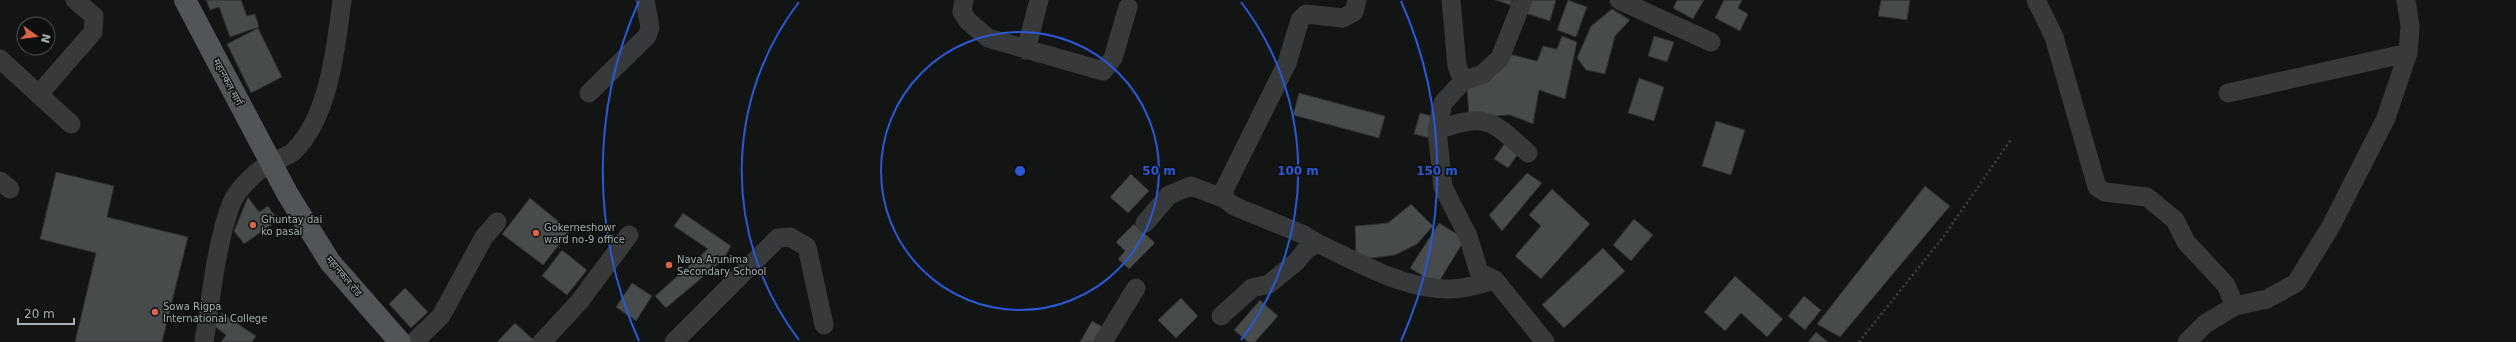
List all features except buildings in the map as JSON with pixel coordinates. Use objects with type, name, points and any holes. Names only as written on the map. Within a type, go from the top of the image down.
[{"type":"main road","name":"महानकल मार्ग","points":[[186,0],[270,163]]},
{"type":"main road","name":"महानकल रोड","points":[[270,163],[330,262],[400,342]]},
{"type":"street","points":[[39,94],[93,32],[94,16],[75,0]]},
{"type":"street","points":[[204,342],[220,247],[232,202],[241,187],[270,163],[293,152],[310,131],[322,103],[336,44],[342,0]]},
{"type":"street","points":[[589,93],[647,36],[650,28],[645,0]]},
{"type":"street","points":[[964,0],[962,12],[968,21],[988,38],[1103,71],[1114,58],[1128,6]]},
{"type":"street","points":[[1026,50],[1039,0]]},
{"type":"street","points":[[1225,199],[1224,190],[1287,63],[1300,20],[1306,14],[1343,18],[1354,12],[1357,0]]},
{"type":"street","points":[[1451,0],[1457,66],[1463,81]]},
{"type":"street","points":[[1523,0],[1500,58],[1483,74],[1463,81],[1443,103],[1437,130],[1443,187],[1468,236],[1479,272],[1495,280],[1545,342]]},
{"type":"street","points":[[1619,0],[1711,42]]},
{"type":"street","points":[[2036,0],[2054,37],[2097,187],[2105,192],[2147,197],[2175,220],[2186,242],[2226,285],[2234,306]]},
{"type":"street","points":[[2187,342],[2205,324],[2234,306],[2267,299],[2296,283],[2331,226],[2386,118],[2408,53],[2410,26],[2406,0]]},
{"type":"street","points":[[2228,93],[2408,53]]},
{"type":"street","points":[[0,60],[71,124]]},
{"type":"street","points":[[1437,130],[1463,121],[1485,120],[1506,133],[1528,153]]},
{"type":"street","points":[[1144,223],[1170,195],[1191,186],[1225,199],[1234,206],[1302,234],[1317,243],[1402,280],[1439,288],[1461,288],[1495,280]]},
{"type":"street","points":[[414,342],[441,316],[484,237],[497,222]]},
{"type":"street","points":[[542,342],[579,302],[629,235]]},
{"type":"street","points":[[674,342],[778,238],[790,237],[807,247],[824,325]]},
{"type":"street","points":[[1221,316],[1252,288],[1269,284],[1296,262],[1306,250],[1317,243]]},
{"type":"street","points":[[1103,342],[1136,288]]},
{"type":"path","points":[[1859,342],[1944,236],[2012,138]]},
{"type":"place","name":"Ghuntay dai ko pasal","points":[[253,225]]},
{"type":"place","name":"Gokerneshowr ward no-9 office","points":[[536,233]]},
{"type":"place","name":"Nava Arunima Secondary School","points":[[669,265]]},
{"type":"place","name":"Sowa Rigpa International College","points":[[155,312]]}]
